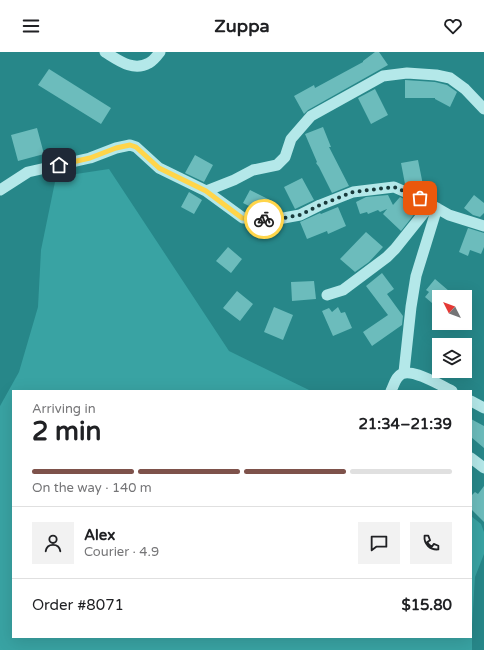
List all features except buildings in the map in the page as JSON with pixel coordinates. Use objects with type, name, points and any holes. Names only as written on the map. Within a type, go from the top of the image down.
[{"type":"street","points":[[105,52],[128,65],[139,67],[150,63],[160,52]]},
{"type":"street","points":[[206,191],[234,180],[253,170],[277,165],[285,157],[291,139],[311,116],[383,76],[407,73],[436,75],[450,78],[465,89],[484,109]]},
{"type":"street","points":[[0,190],[28,172],[90,158],[116,148],[130,145],[136,147],[159,168],[206,191],[242,218],[278,219],[300,215],[320,205],[353,192],[394,187],[420,198],[449,215],[484,226]]},
{"type":"street","points":[[327,295],[343,290],[387,257],[434,206]]},
{"type":"street","points":[[404,372],[416,276],[434,206]]},
{"type":"street","points":[[391,390],[398,376],[404,372],[414,373],[450,390]]},
{"type":"street","points":[[472,402],[484,408]]},
{"type":"street","points":[[472,459],[484,468]]},
{"type":"green space","points":[[109,169],[229,351],[309,390],[12,390],[12,638],[472,638],[472,650],[0,650],[0,406],[19,372],[38,307],[41,250],[56,177]]},
{"type":"green space","points":[[472,517],[481,524],[484,532],[484,554],[475,577],[472,625]]},
{"type":"way so far","points":[[264,219],[278,219],[300,215],[320,205],[353,192],[394,187],[420,198]]},
{"type":"route","points":[[59,165],[90,158],[116,148],[130,145],[136,147],[159,168],[206,191],[242,218],[264,219]]}]
